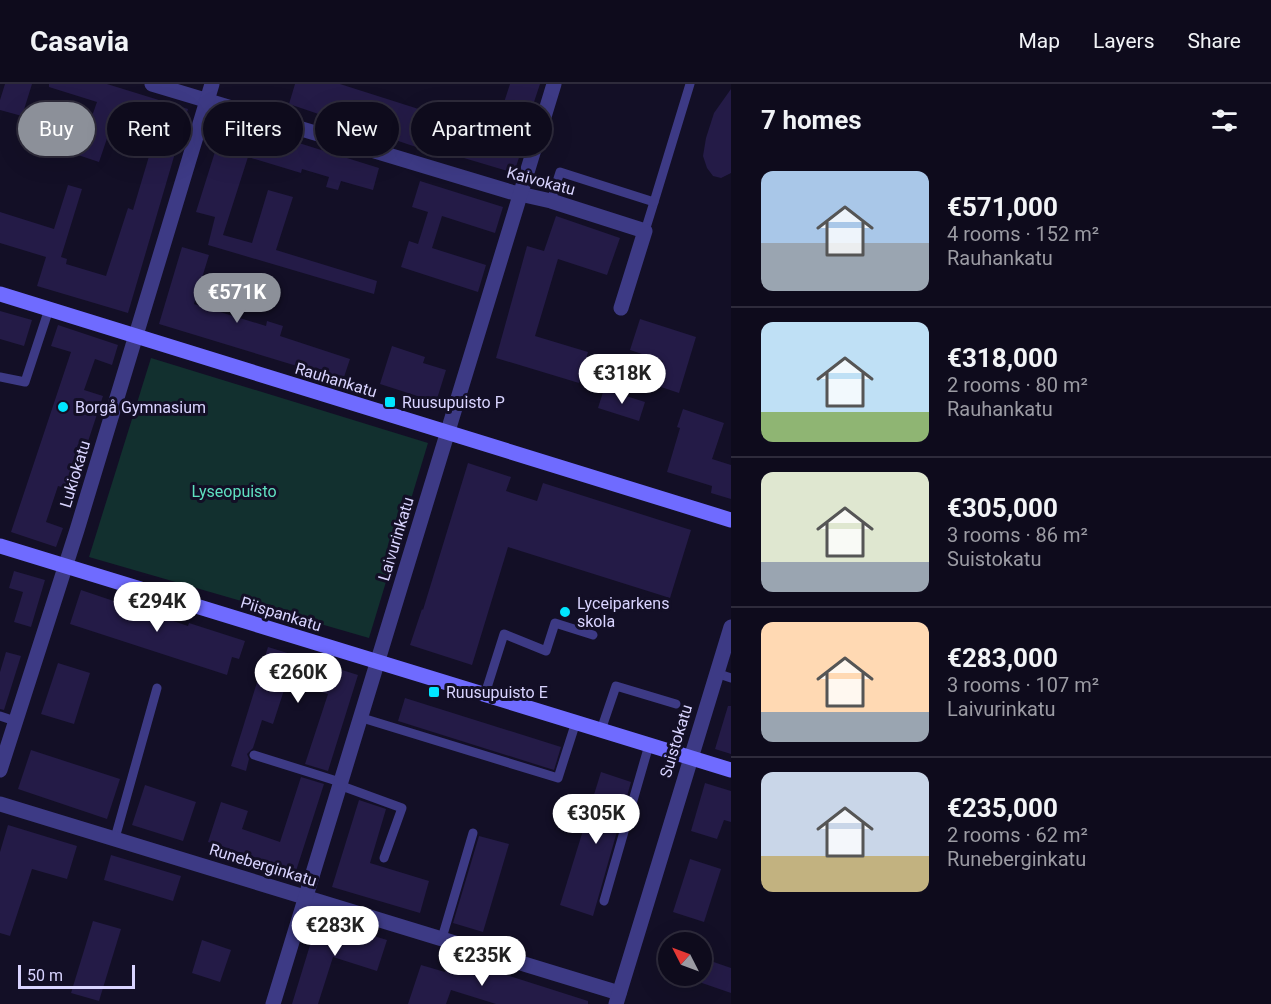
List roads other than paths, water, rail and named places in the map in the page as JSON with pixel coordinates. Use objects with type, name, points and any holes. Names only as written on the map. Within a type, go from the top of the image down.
[{"type":"street","name":"Kaivokatu","points":[[152,84],[645,231]]},
{"type":"street","name":"Lukiokatu","points":[[0,770],[65,566],[212,84]]},
{"type":"street","name":"Laivurinkatu","points":[[273,1004],[554,84]]},
{"type":"street","points":[[621,308],[645,231]]},
{"type":"street","name":"Rauhankatu","points":[[0,294],[731,520]]},
{"type":"street","name":"Piispankatu","points":[[0,546],[731,770]]},
{"type":"street","name":"Suistokatu","points":[[617,998],[731,627]]},
{"type":"street","name":"Runeberginkatu","points":[[0,804],[442,938],[617,998]]},
{"type":"lane","points":[[645,231],[690,84]]},
{"type":"lane","points":[[550,201],[560,172],[654,202]]},
{"type":"lane","points":[[0,377],[25,382],[49,309]]},
{"type":"lane","points":[[485,694],[504,634],[546,651],[555,623],[593,634]]},
{"type":"lane","points":[[716,673],[731,678]]},
{"type":"lane","points":[[602,730],[616,686],[676,704]]},
{"type":"lane","points":[[115,838],[157,688]]},
{"type":"lane","points":[[0,716],[15,721]]},
{"type":"lane","points":[[359,717],[558,778],[576,722]]},
{"type":"lane","points":[[604,901],[649,745]]},
{"type":"lane","points":[[254,755],[339,783],[402,808],[384,858]]},
{"type":"lane","points":[[442,938],[473,833]]},
{"type":"place","name":"Ruusupuisto P","points":[[390,402]]},
{"type":"place","name":"Borgå Gymnasium","points":[[63,407]]},
{"type":"place","name":"Lyceiparkens skola","points":[[565,612]]},
{"type":"place","name":"Ruusupuisto E","points":[[434,692]]},
{"type":"park label","name":"Lyseopuisto","points":[[234,491]]}]
